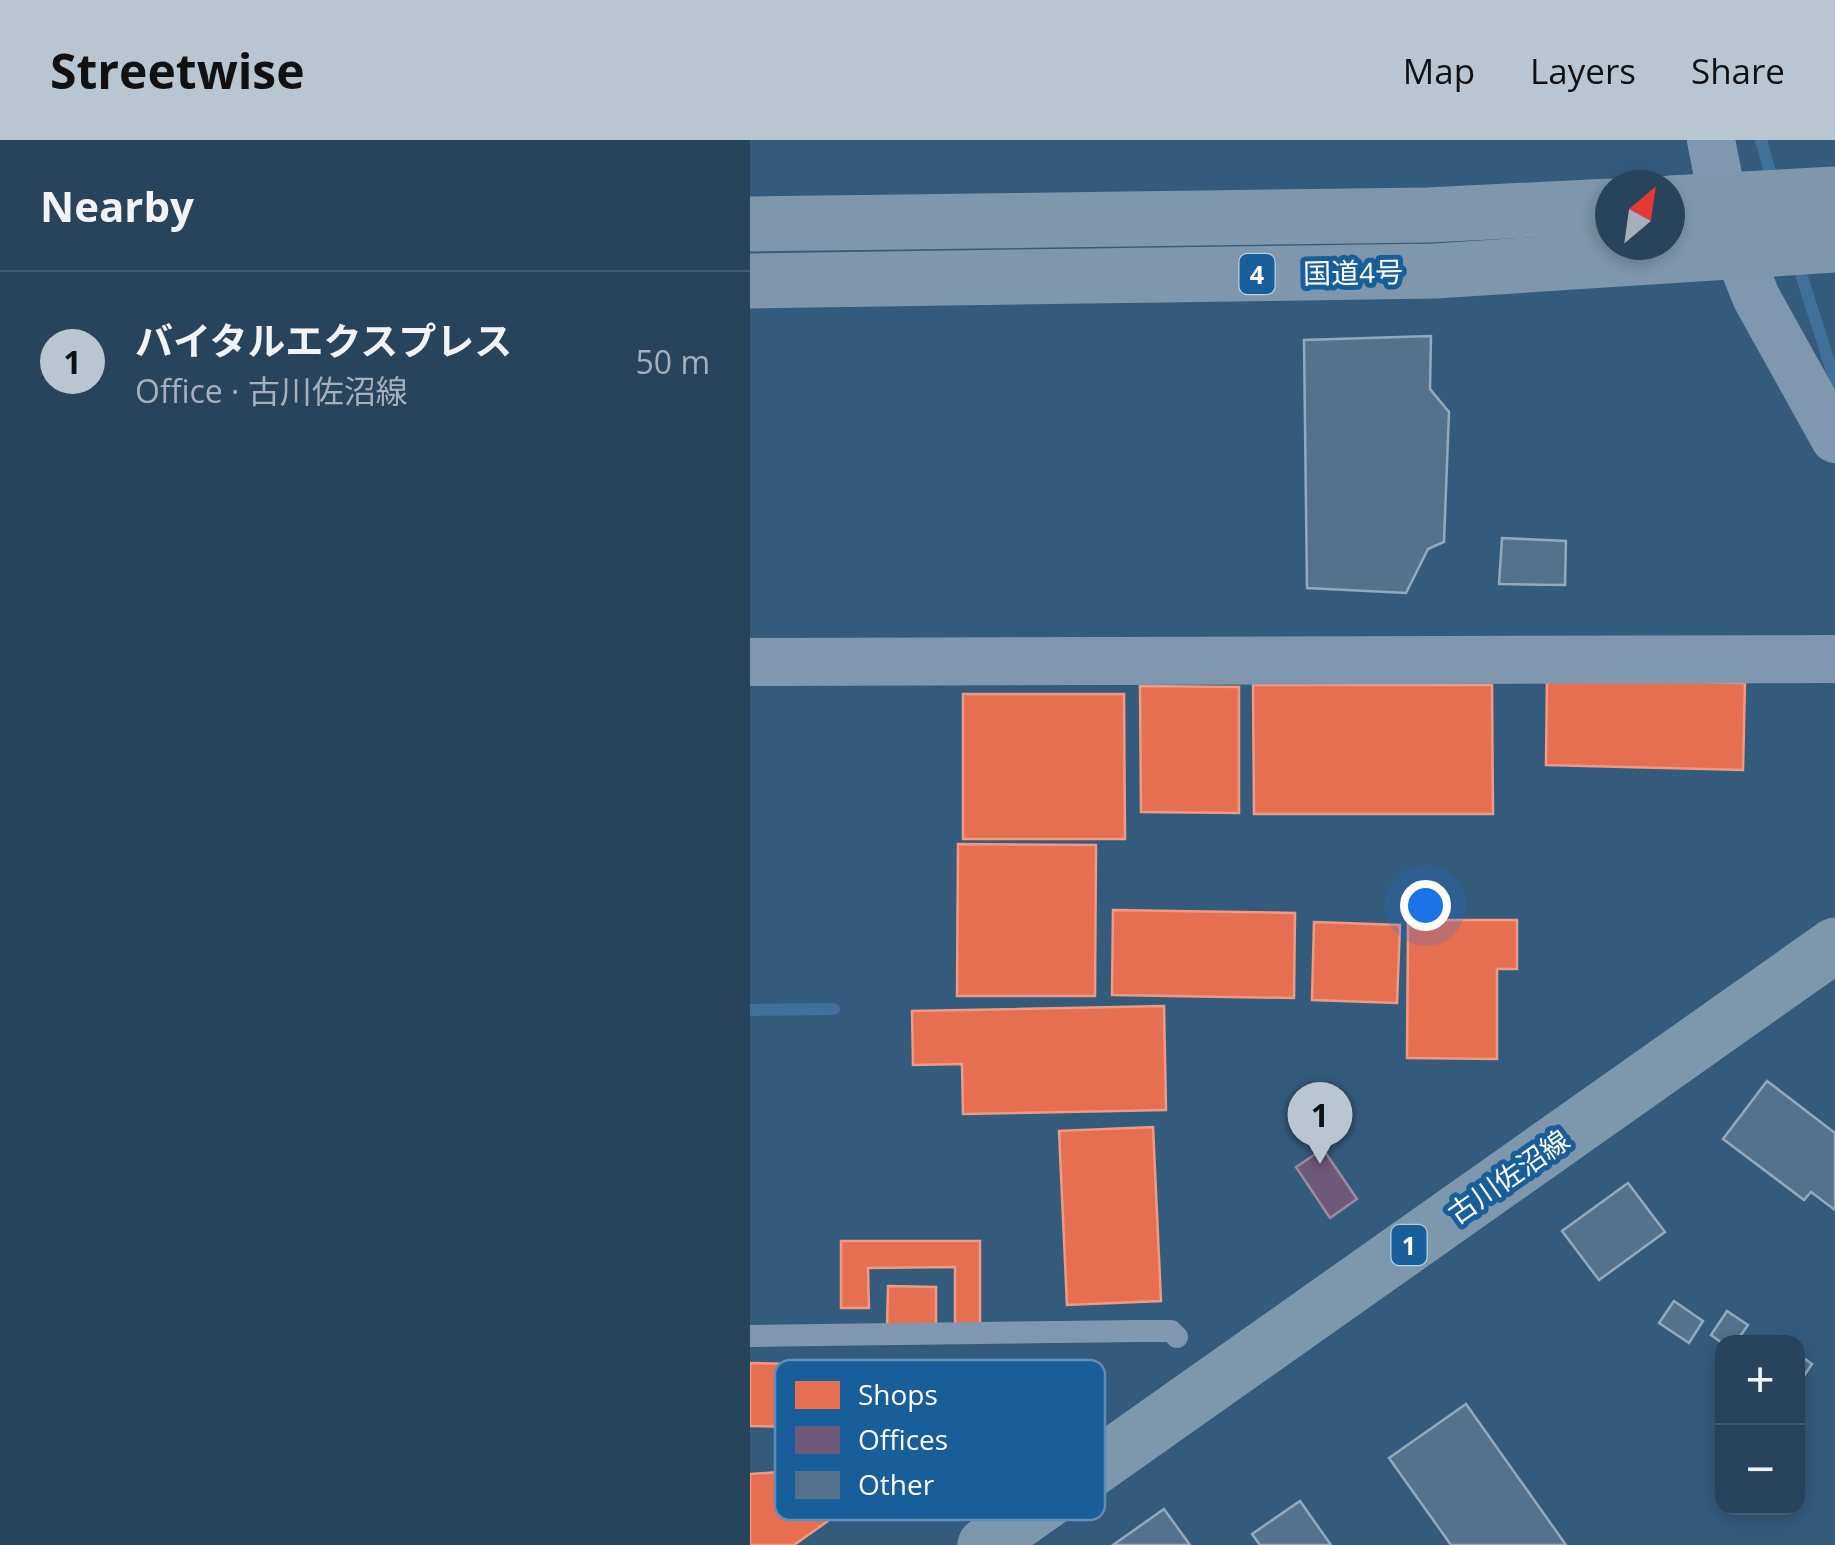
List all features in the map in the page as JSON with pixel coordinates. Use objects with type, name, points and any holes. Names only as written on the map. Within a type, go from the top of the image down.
[{"type":"highway","name":"国道4号","points":[[750,224],[1410,215],[1595,207]]},
{"type":"highway","name":"国道4号","points":[[750,281],[1436,271],[1729,222],[1825,221]]},
{"type":"main road","name":"古川佐沼線","points":[[1105,1460],[1835,946]]},
{"type":"main road","name":"古川佐沼線","points":[[985,1545],[1020,1520]]},
{"type":"street","points":[[1712,140],[1729,222],[1756,297],[1835,439]]},
{"type":"street","points":[[750,662],[1835,659]]},
{"type":"lane","points":[[750,1336],[1171,1331],[1177,1338]]},
{"type":"building: Shops","points":[[1547,678],[1745,683],[1743,770],[1546,765]]},
{"type":"building: Shops","points":[[1253,685],[1492,685],[1493,814],[1254,814]]},
{"type":"building: Shops","points":[[1140,686],[1239,687],[1239,813],[1141,812]]},
{"type":"building: Shops","points":[[963,694],[1124,694],[1125,839],[963,839]]},
{"type":"building: Shops","points":[[958,844],[1096,845],[1095,996],[957,996]]},
{"type":"building: Shops","points":[[1113,910],[1295,913],[1294,998],[1112,995]]},
{"type":"building: Shops","points":[[1408,920],[1517,920],[1517,969],[1497,969],[1497,1059],[1407,1058]]},
{"type":"building: Shops","points":[[1314,922],[1400,925],[1397,1003],[1312,1000]]},
{"type":"building: Shops","points":[[1164,1006],[1166,1110],[963,1114],[962,1064],[913,1065],[912,1011]]},
{"type":"building: Shops","points":[[1153,1127],[1161,1301],[1067,1305],[1059,1131]]},
{"type":"building: Shops","points":[[841,1241],[980,1241],[980,1325],[955,1325],[955,1267],[868,1268],[869,1308],[841,1308]]},
{"type":"building: Shops","points":[[888,1286],[936,1287],[936,1328],[887,1327]]},
{"type":"building: Shops","points":[[750,1363],[775,1364],[775,1427],[750,1426]]},
{"type":"building: Shops","points":[[775,1472],[775,1520],[828,1521],[794,1545],[750,1545],[750,1474]]},
{"type":"building: Offices","points":[[1323,1149],[1357,1199],[1330,1218],[1296,1167]]},
{"type":"building: Other","points":[[1431,336],[1430,389],[1449,412],[1444,542],[1428,549],[1406,593],[1307,588],[1304,340]]},
{"type":"building: Other","points":[[1502,538],[1566,541],[1565,585],[1499,584]]},
{"type":"building: Other","points":[[1767,1081],[1835,1133],[1835,1210],[1811,1192],[1804,1200],[1723,1139]]},
{"type":"building: Other","points":[[1628,1183],[1665,1232],[1599,1280],[1562,1231]]},
{"type":"building: Other","points":[[1674,1301],[1703,1321],[1689,1343],[1659,1323]]},
{"type":"building: Other","points":[[1727,1311],[1748,1325],[1741,1335],[1711,1335]]},
{"type":"building: Other","points":[[1466,1404],[1566,1545],[1451,1545],[1389,1458]]},
{"type":"building: Other","points":[[1300,1501],[1331,1545],[1260,1545],[1252,1534]]},
{"type":"building: Other","points":[[1164,1509],[1190,1545],[1113,1545]]},
{"type":"waterway","points":[[1761,140],[1774,186]]},
{"type":"waterway","points":[[1797,262],[1835,380]]},
{"type":"waterway","points":[[750,1010],[834,1009]]},
{"type":"place","name":"バイタルエクスプレス","points":[[1320,1164]]}]
